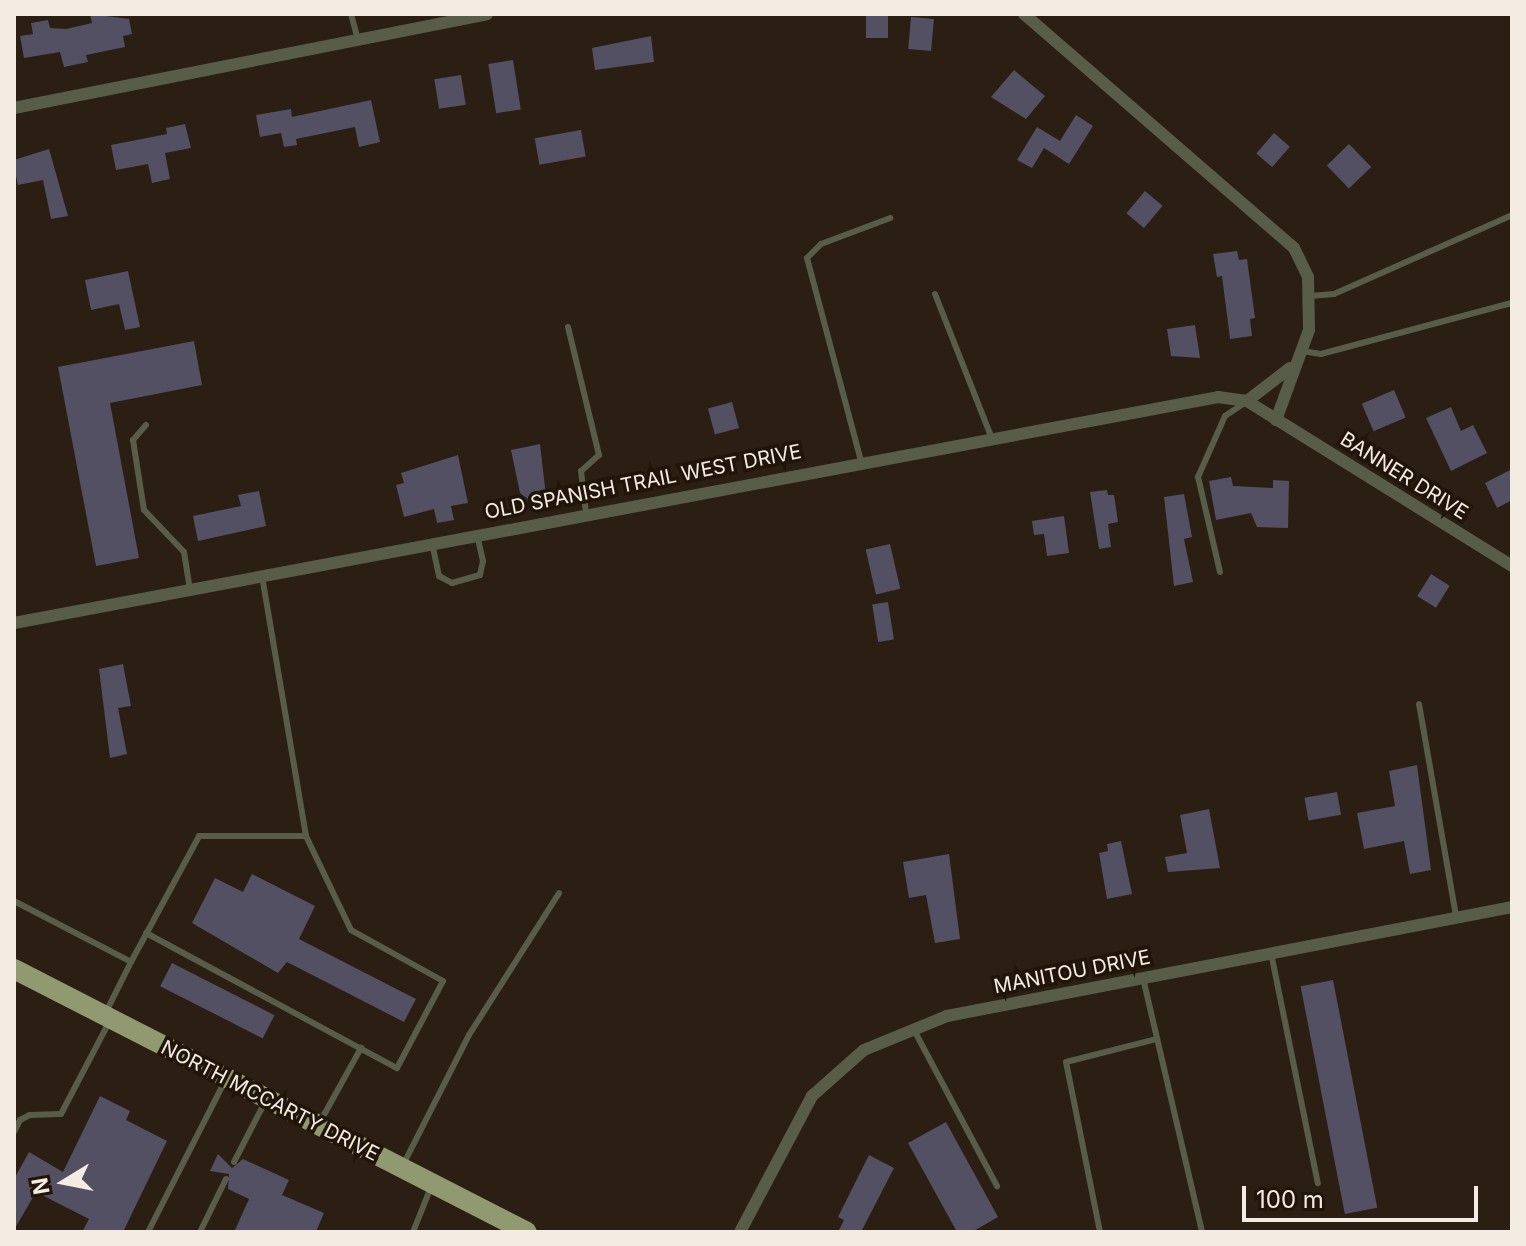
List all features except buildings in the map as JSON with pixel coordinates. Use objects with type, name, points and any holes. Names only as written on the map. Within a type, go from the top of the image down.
[{"type":"main road","name":"NORTH MCCARTY DRIVE","points":[[14,969],[432,1184],[496,1221],[527,1232]]},
{"type":"street","points":[[14,108],[487,14]]},
{"type":"street","points":[[1024,14],[1294,248],[1308,277],[1309,330],[1302,351],[1292,366],[1276,420],[1247,401],[1292,366]]},
{"type":"street","name":"OLD SPANISH TRAIL WEST DRIVE","points":[[14,623],[991,436],[1218,397],[1247,401]]},
{"type":"street","name":"BANNER DRIVE","points":[[1276,420],[1512,566]]},
{"type":"street","name":"MANITOU DRIVE","points":[[740,1232],[812,1096],[864,1050],[947,1016],[1512,907]]},
{"type":"lane","points":[[351,14],[358,40]]},
{"type":"lane","points":[[1309,296],[1334,294],[1512,215]]},
{"type":"lane","points":[[861,461],[807,258],[821,244],[890,218]]},
{"type":"lane","points":[[935,294],[991,436]]},
{"type":"lane","points":[[1302,351],[1321,354],[1512,303]]},
{"type":"lane","points":[[568,327],[599,455],[581,471],[586,513]]},
{"type":"lane","points":[[1220,572],[1198,477],[1202,459],[1225,416],[1247,401]]},
{"type":"lane","points":[[146,425],[133,440],[144,510],[184,552],[190,590]]},
{"type":"lane","points":[[432,543],[439,576],[452,583],[480,575],[483,561],[477,534]]},
{"type":"lane","points":[[146,933],[397,1068],[443,981],[351,930],[306,836],[262,576]]},
{"type":"lane","points":[[1419,704],[1456,917]]},
{"type":"lane","points":[[14,1132],[20,1120],[30,1115],[61,1114],[131,962],[199,836],[306,836]]},
{"type":"lane","points":[[401,1168],[469,1035],[559,893]]},
{"type":"lane","points":[[14,901],[131,962]]},
{"type":"lane","points":[[1271,953],[1318,1183]]},
{"type":"lane","points":[[1143,978],[1202,1232]]},
{"type":"lane","points":[[914,1030],[997,1186]]},
{"type":"lane","points":[[1100,1232],[1066,1062],[1157,1039]]},
{"type":"lane","points":[[318,1125],[361,1048]]},
{"type":"lane","points":[[148,1232],[227,1078]]},
{"type":"lane","points":[[234,1162],[267,1099]]},
{"type":"lane","points":[[200,1232],[226,1179]]},
{"type":"lane","points":[[413,1232],[432,1184]]}]
